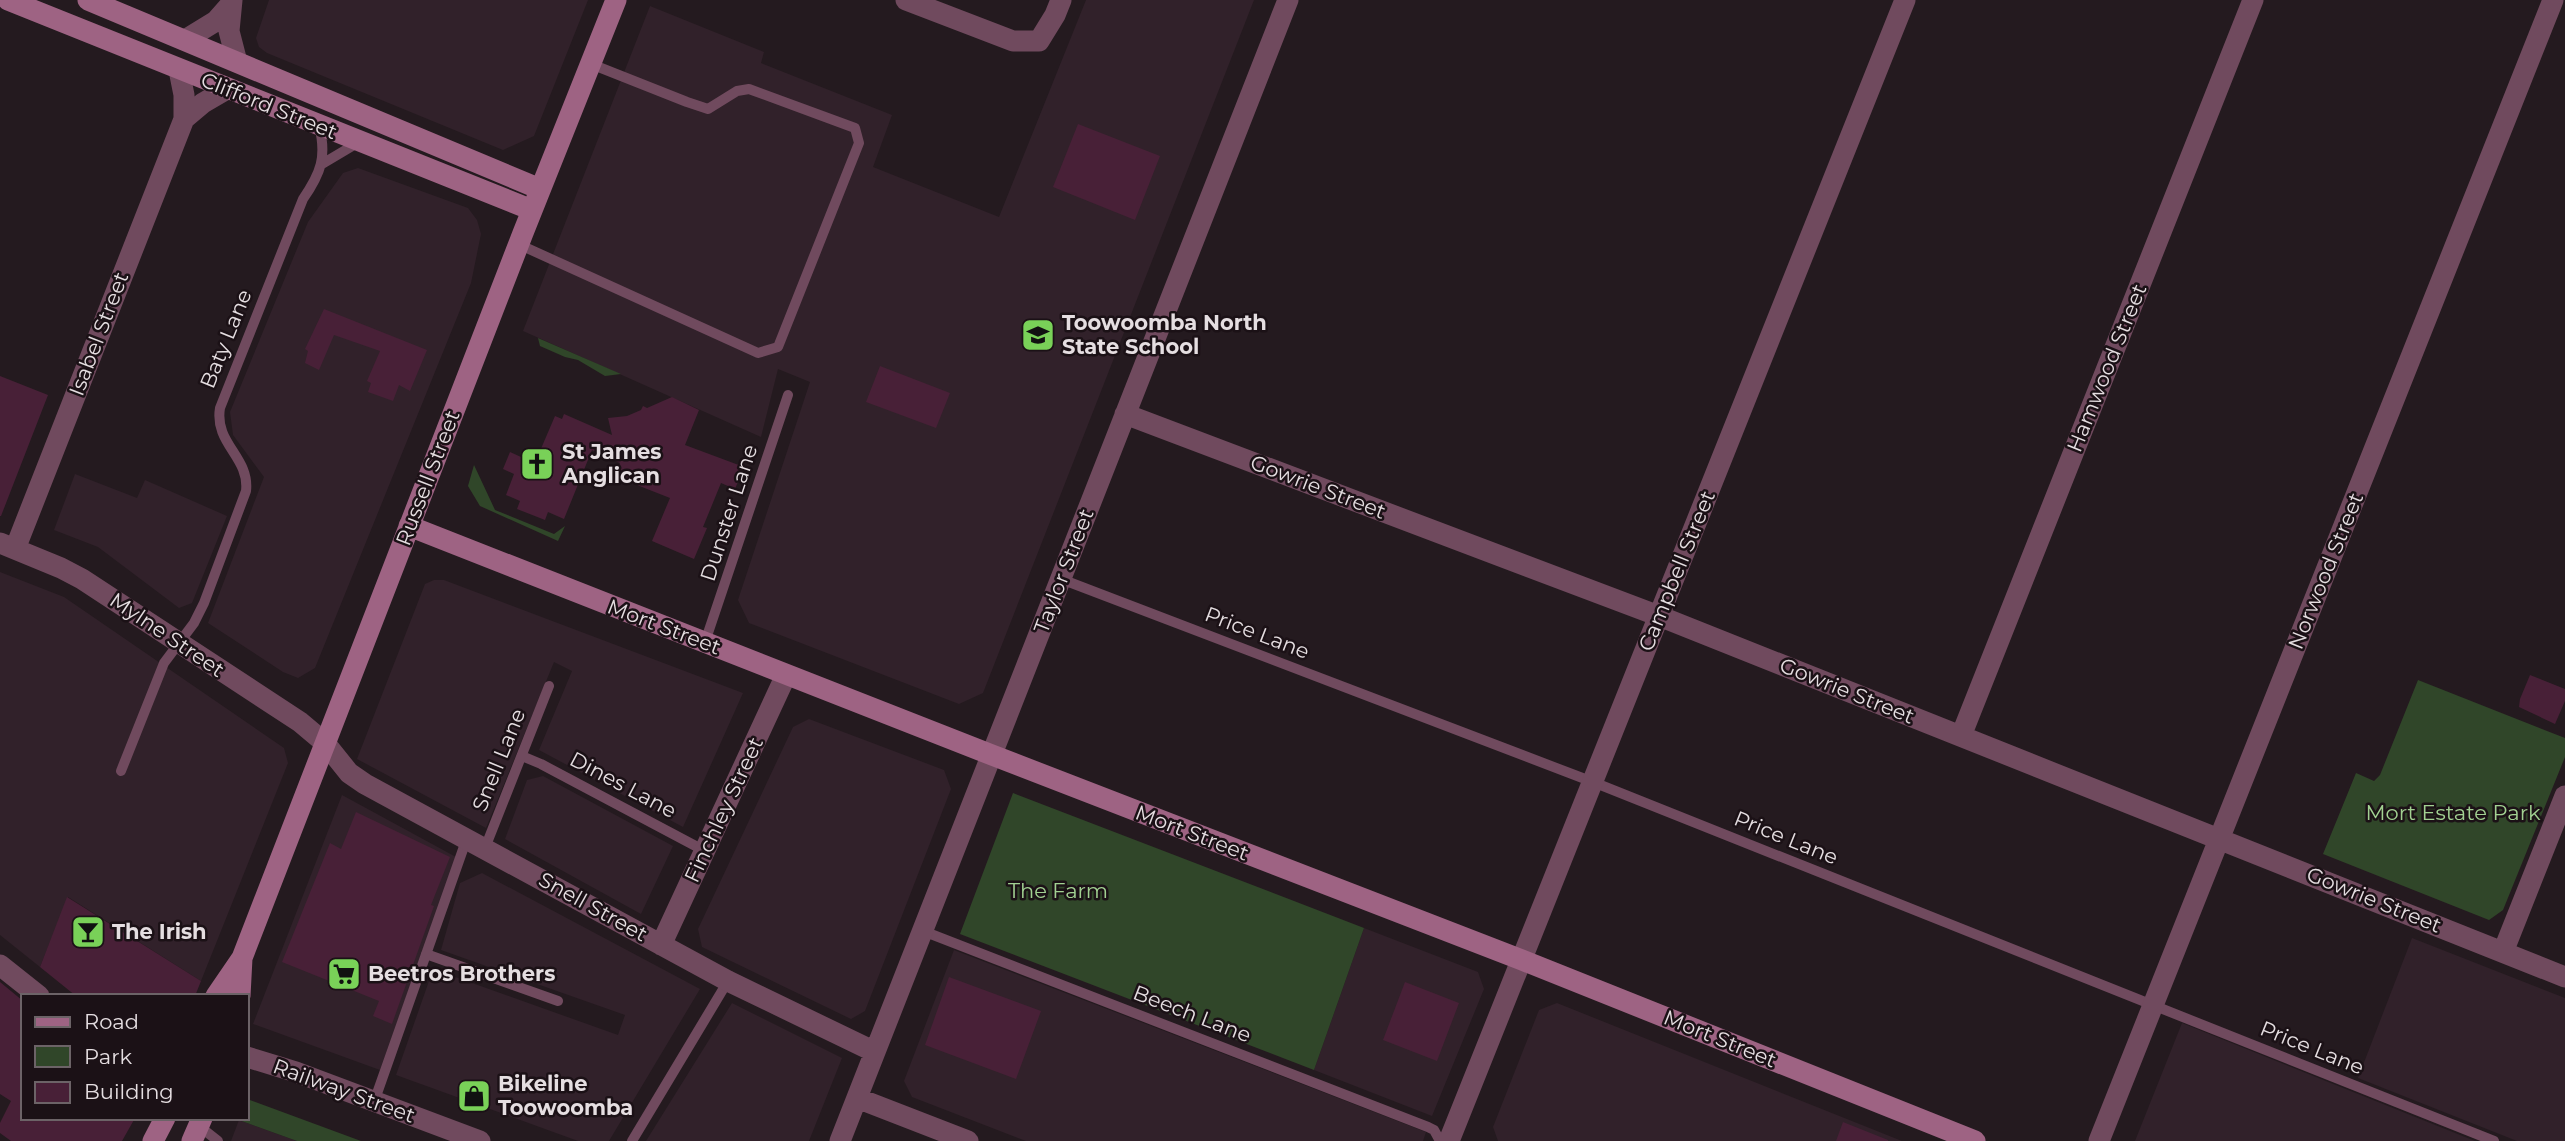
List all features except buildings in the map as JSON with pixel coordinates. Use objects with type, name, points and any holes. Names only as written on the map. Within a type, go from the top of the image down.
[{"type":"main road","name":"Clifford Street","points":[[8,0],[532,210]]},
{"type":"main road","name":"Clifford Street","points":[[88,0],[540,189]]},
{"type":"main road","name":"Russell Street","points":[[217,994],[242,958],[518,244],[616,0]]},
{"type":"main road","name":"Mort Street","points":[[409,526],[1522,960],[1975,1141]]},
{"type":"main road","name":"Russell Street","points":[[240,994],[242,958]]},
{"type":"main road","points":[[153,1141],[164,1120]]},
{"type":"street","points":[[906,0],[1013,41],[1039,41],[1061,0]]},
{"type":"street","name":"Taylor Street","points":[[840,1141],[1288,0]]},
{"type":"street","name":"Campbell Street","points":[[1449,1141],[1905,0]]},
{"type":"street","name":"Hamwood Street","points":[[1961,736],[2253,0]]},
{"type":"street","name":"Norwood Street","points":[[2099,1141],[2553,0]]},
{"type":"street","points":[[185,40],[216,21],[231,2]]},
{"type":"street","points":[[231,2],[229,37],[236,62]]},
{"type":"street","name":"Isabel Street","points":[[7,546],[184,119],[184,94],[179,70]]},
{"type":"street","points":[[184,119],[203,103],[227,89]]},
{"type":"street","name":"Gowrie Street","points":[[1125,414],[1659,616],[2565,977]]},
{"type":"street","name":"Mylne Street","points":[[7,546],[82,579],[300,722],[325,743]]},
{"type":"street","name":"Finchley Street","points":[[662,945],[786,675]]},
{"type":"street","name":"Snell Street","points":[[325,743],[349,773],[365,784],[729,981],[875,1052]]},
{"type":"street","points":[[2503,952],[2565,796]]},
{"type":"street","points":[[0,965],[36,994]]},
{"type":"street","name":"Railway Street","points":[[248,1057],[296,1072],[480,1141]]},
{"type":"street","points":[[857,1098],[968,1141]]},
{"type":"lane","points":[[518,244],[758,353],[778,347],[859,142],[855,128],[749,89],[737,91],[708,109],[591,64]]},
{"type":"lane","name":"Baty Lane","points":[[121,771],[159,672],[204,603],[246,491],[246,474],[226,443],[219,425],[220,408],[303,199],[322,164],[323,146],[318,125]]},
{"type":"lane","points":[[322,164],[359,142]]},
{"type":"lane","name":"Dunster Lane","points":[[705,642],[788,395]]},
{"type":"lane","name":"Price Lane","points":[[1061,579],[1593,782],[2494,1141]]},
{"type":"lane","name":"Snell Lane","points":[[374,1102],[426,954],[476,843],[522,756],[549,687]]},
{"type":"lane","name":"Dines Lane","points":[[522,756],[705,851]]},
{"type":"lane","name":"Beech Lane","points":[[923,931],[1428,1126],[1434,1130],[1440,1141]]},
{"type":"lane","points":[[426,954],[558,1001]]},
{"type":"lane","points":[[632,1141],[729,981]]},
{"type":"lane","points":[[198,1129],[218,1141]]},
{"type":"shaded area","points":[[269,0],[588,0],[534,136],[503,150],[267,53],[259,47],[256,38]]},
{"type":"shaded area","points":[[1086,0],[1254,0],[983,693],[959,704],[749,623],[738,600],[810,382],[778,369],[761,437],[523,331],[650,6],[764,52],[761,63],[892,115],[873,167],[999,217]]},
{"type":"shaded area","points":[[358,168],[468,208],[477,220],[481,234],[471,283],[315,668],[298,678],[283,672],[208,623],[264,477],[233,435],[230,412],[308,222],[343,173]]},
{"type":"shaded area","points":[[75,474],[137,498],[145,480],[227,516],[192,603],[179,608],[98,547],[54,530]]},
{"type":"shaded area","points":[[0,572],[64,597],[284,748],[288,763],[201,981],[68,897],[40,967],[0,935]]},
{"type":"shaded area","points":[[444,580],[743,693],[683,827],[539,750],[572,671],[554,662],[486,828],[357,759],[425,584]]},
{"type":"shaded area","points":[[809,719],[944,770],[951,789],[865,1011],[851,1019],[702,947],[698,929],[793,727]]},
{"type":"shaded area","points":[[543,776],[673,846],[641,914],[505,839],[527,780]]},
{"type":"shaded area","name":"Beetros Brothers","points":[[342,795],[456,857],[380,1070],[253,1024]]},
{"type":"shaded area","points":[[482,873],[700,989],[609,1141],[578,1141],[396,1075],[429,981],[444,973],[618,1035],[625,1015],[441,950],[460,883]]},
{"type":"shaded area","points":[[1364,928],[1478,972],[1484,989],[1432,1116],[1314,1070]]},
{"type":"shaded area","points":[[2412,938],[2565,998],[2565,1141],[2517,1141],[2358,1078]]},
{"type":"shaded area","points":[[954,950],[1426,1132],[1423,1141],[1026,1141],[912,1097],[904,1081]]},
{"type":"shaded area","points":[[732,1003],[842,1058],[809,1141],[646,1141]]},
{"type":"shaded area","points":[[1557,1003],[1902,1141],[1498,1141],[1493,1127],[1539,1010]]},
{"type":"shaded area","points":[[2182,1023],[2475,1141],[2135,1141]]},
{"type":"shaded area","points":[[239,1120],[297,1141],[231,1141]]},
{"type":"green space","points":[[538,338],[621,374],[605,376],[578,360],[540,346]]},
{"type":"green space","points":[[474,465],[495,510],[554,534],[565,526],[558,541],[480,506],[468,486]]},
{"type":"green space","name":"Mort Estate Park","points":[[2418,680],[2565,738],[2565,757],[2503,910],[2489,920],[2323,854],[2356,773],[2374,781],[2380,775]]},
{"type":"green space","name":"The Farm","points":[[1013,793],[1364,928],[1314,1070],[960,934]]},
{"type":"green space","points":[[248,1099],[361,1141],[297,1141],[239,1120],[248,1120]]},
{"type":"place","name":"Toowoomba North State School","points":[[1038,335]]},
{"type":"place","name":"St James Anglican","points":[[537,464]]},
{"type":"place","name":"The Irish","points":[[88,932]]},
{"type":"place","name":"Beetros Brothers","points":[[344,974]]},
{"type":"place","name":"Bikeline Toowoomba","points":[[474,1096]]}]
